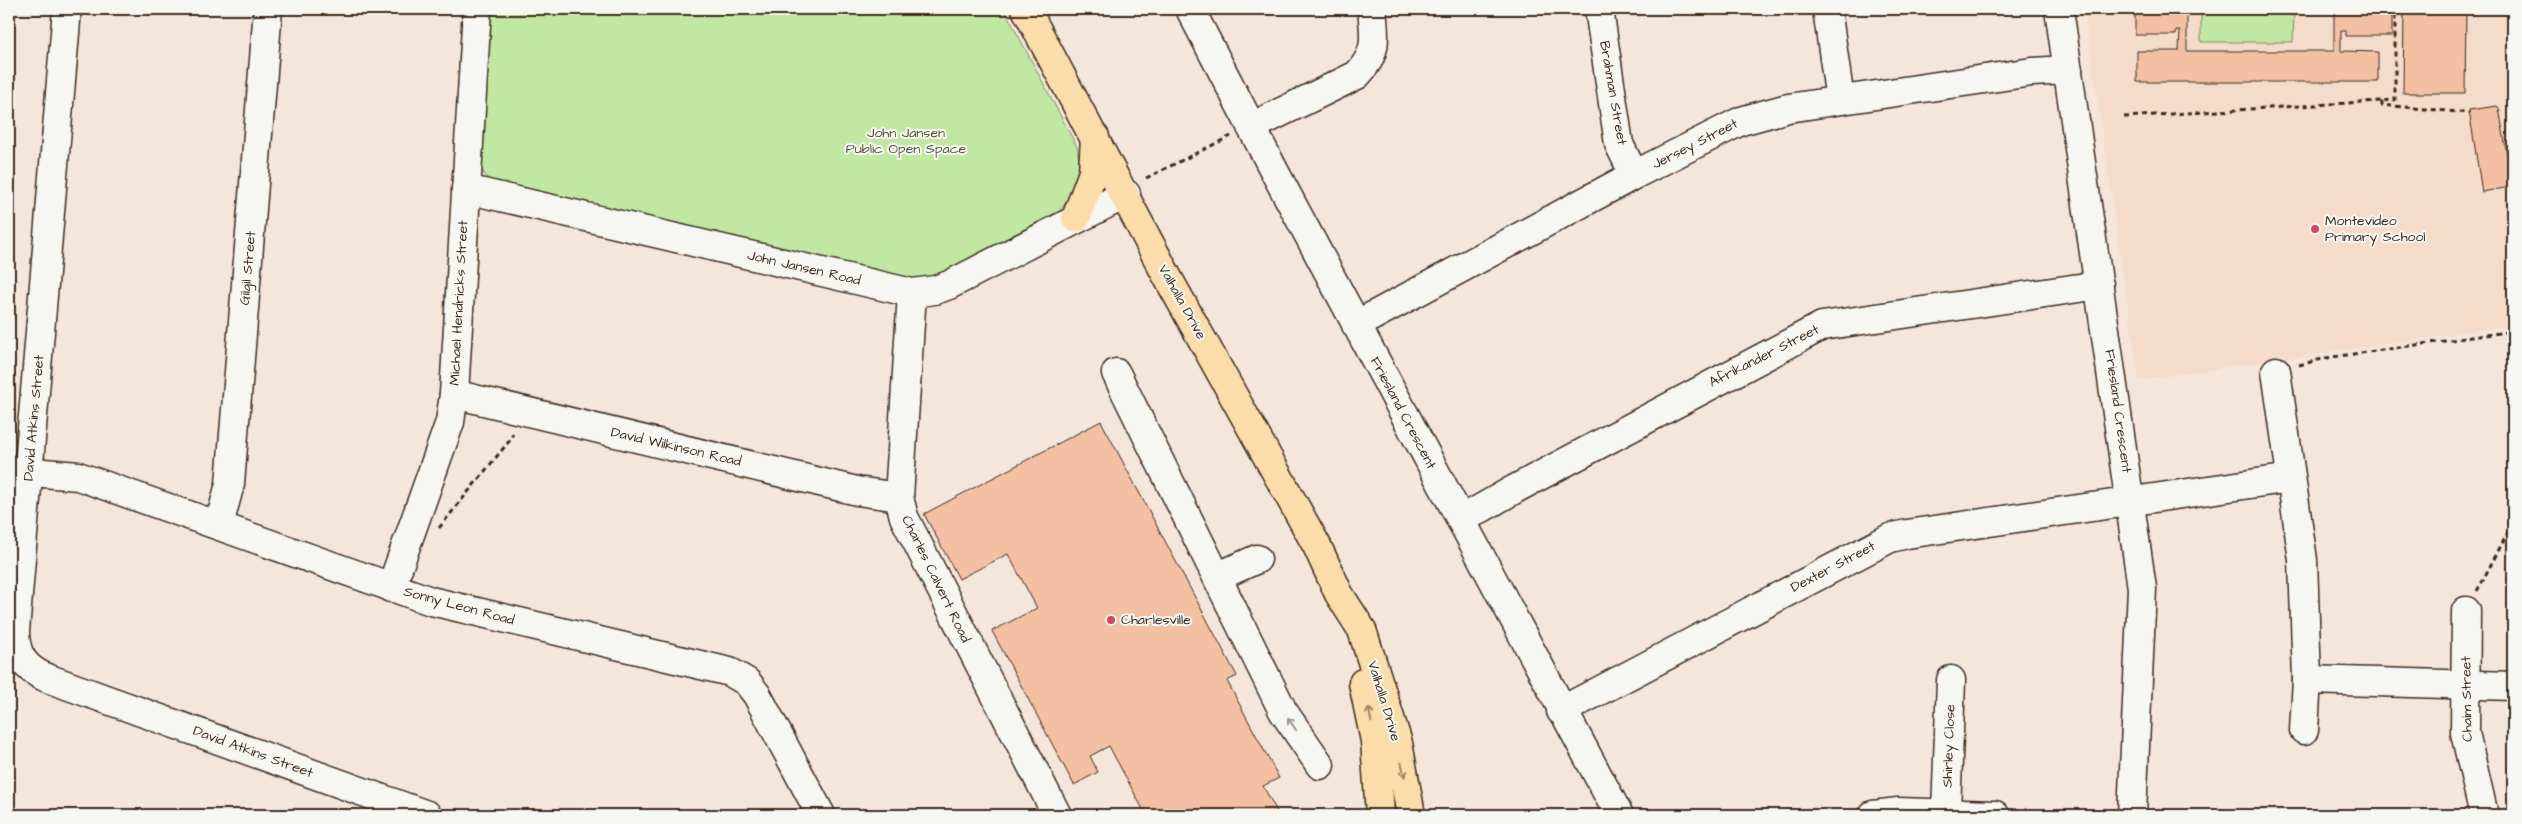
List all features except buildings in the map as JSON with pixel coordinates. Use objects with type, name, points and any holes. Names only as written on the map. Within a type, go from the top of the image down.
[{"type":"main road","name":"Valhalla Drive","points":[[1026,9],[1095,137],[1136,186],[1168,278],[1317,546],[1338,594],[1369,707],[1375,741],[1380,815]]},
{"type":"main road","points":[[1076,218],[1093,172],[1095,137]]},
{"type":"main road","name":"Valhalla Drive","points":[[1338,594],[1362,630],[1382,691],[1398,743],[1410,815]]},
{"type":"street","name":"David Atkins Street","points":[[67,9],[19,471],[15,640],[22,661],[30,670],[47,678],[427,815]]},
{"type":"street","name":"Gilgil Street","points":[[219,526],[230,484],[268,9]]},
{"type":"street","name":"Michael Hendricks Street","points":[[390,588],[450,422],[454,394],[477,9]]},
{"type":"street","name":"Friesland Crescent","points":[[1190,9],[1561,711],[1619,815]]},
{"type":"street","points":[[1251,127],[1357,75],[1369,63],[1375,46],[1372,9]]},
{"type":"street","name":"Brahman Street","points":[[1599,9],[1619,144],[1634,175]]},
{"type":"street","points":[[1827,9],[1840,100]]},
{"type":"street","name":"Friesland Crescent","points":[[2060,9],[2142,588],[2132,815]]},
{"type":"street","name":"Jersey Street","points":[[1356,325],[1634,175],[1741,121],[1788,108],[2032,72],[2068,70]]},
{"type":"street","name":"John Jansen Road","points":[[466,189],[912,293],[936,290],[948,285],[1136,186]]},
{"type":"street","name":"Afrikander Street","points":[[1461,520],[1514,489],[1822,326],[2099,285]]},
{"type":"street","name":"Charles Calvert Road","points":[[912,293],[899,496],[908,528],[1057,815]]},
{"type":"street","points":[[2276,371],[2303,560],[2307,680],[2304,730]]},
{"type":"street","points":[[1116,373],[1219,576],[1283,711],[1320,765]]},
{"type":"street","name":"David Wilkinson Road","points":[[454,394],[857,491],[899,496]]},
{"type":"street","name":"Sonny Leon Road","points":[[19,471],[78,476],[431,601],[736,675],[747,682],[757,695],[821,815]]},
{"type":"street","name":"Dexter Street","points":[[1561,711],[1879,542],[1907,534],[2292,478]]},
{"type":"street","points":[[1219,576],[1257,559]]},
{"type":"street","name":"Chaim Street","points":[[2466,611],[2465,733],[2484,815]]},
{"type":"street","name":"Shirley Close","points":[[1946,812],[1951,680]]},
{"type":"street","points":[[2307,680],[2513,686]]},
{"type":"street","points":[[1873,815],[1898,812],[1995,815]]},
{"type":"path","points":[[2124,117],[2395,100],[2395,9]]},
{"type":"path","points":[[2382,101],[2382,105],[2469,113]]},
{"type":"path","points":[[1136,186],[1251,127]]},
{"type":"path","points":[[2276,371],[2326,358],[2513,331]]},
{"type":"path","points":[[412,528],[438,530],[510,440],[522,410]]},
{"type":"path","points":[[2466,611],[2513,523]]},
{"type":"shaded area","name":"Montevideo Primary School","points":[[2084,9],[2513,9],[2513,325],[2139,380]]},
{"type":"green space","name":"John Jansen Public Open Space","points":[[486,9],[1004,9],[1077,147],[1079,165],[1076,182],[1070,197],[1059,211],[941,273],[917,280],[494,183],[487,178],[479,166]]},
{"type":"green space","points":[[2201,9],[2294,9],[2293,42],[2201,42]]},
{"type":"place","name":"Montevideo Primary School","points":[[2315,229]]},
{"type":"place","name":"Charlesville","points":[[1111,620]]}]
